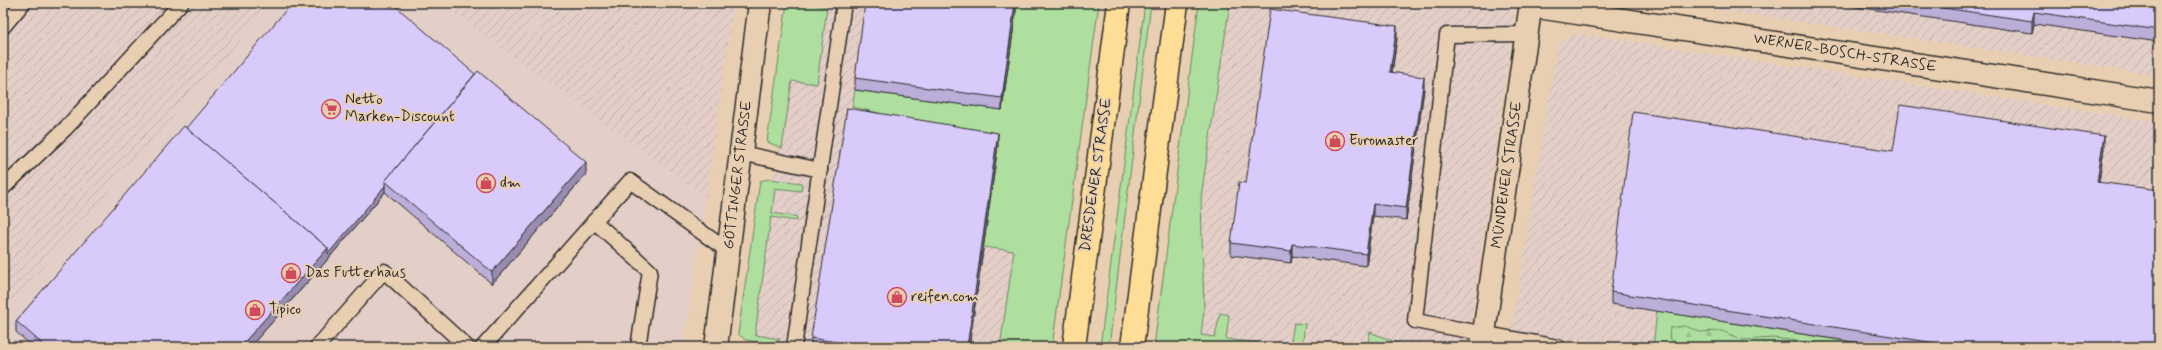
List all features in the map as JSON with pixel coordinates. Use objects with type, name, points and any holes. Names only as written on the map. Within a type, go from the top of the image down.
[{"type":"main road","name":"DRESDENER STRASSE","points":[[1074,347],[1119,3]]},
{"type":"main road","points":[[1132,347],[1177,3]]},
{"type":"street","name":"GÖTTINGER STRASSE","points":[[716,347],[760,3]]},
{"type":"street","name":"MÜNDENER STRASSE","points":[[1483,341],[1531,4]]},
{"type":"street","name":"WERNER-BOSCH-STRASSE","points":[[1531,4],[2159,100]]},
{"type":"lane","points":[[3,27],[23,3]]},
{"type":"lane","points":[[3,188],[66,128],[181,3]]},
{"type":"lane","points":[[794,347],[844,3]]},
{"type":"lane","points":[[1527,34],[1448,35],[1415,322],[1483,341],[1558,347]]},
{"type":"lane","points":[[741,153],[820,170]]},
{"type":"lane","points":[[483,347],[630,181],[728,251]]},
{"type":"lane","points":[[594,221],[650,271],[638,347]]},
{"type":"lane","points":[[317,347],[384,271],[467,347]]},
{"type":"shaded area","points":[[3,3],[272,3],[3,313]]},
{"type":"shaded area","points":[[272,3],[441,3],[706,197],[684,347],[3,347],[3,313]]},
{"type":"shaded area","points":[[441,3],[734,3],[706,197]]},
{"type":"shaded area","points":[[801,3],[1066,3],[1012,347],[748,347]]},
{"type":"shaded area","points":[[1230,3],[1516,3],[1468,347],[1200,347],[1204,310],[1201,197]]},
{"type":"shaded area","points":[[1673,3],[2159,3],[2159,75]]},
{"type":"shaded area","points":[[1577,33],[2159,122],[2159,347],[1509,347],[1557,44]]},
{"type":"green space","points":[[787,3],[803,3],[827,7],[817,84],[792,81],[782,148],[767,142]]},
{"type":"green space","points":[[1017,3],[1099,3],[1052,347],[1000,347],[1014,251],[983,247],[893,128],[879,113],[852,107],[855,90],[1002,110]]},
{"type":"green space","points":[[1145,3],[1151,3],[1109,347],[1100,347]]},
{"type":"green space","points":[[1199,3],[1230,3],[1201,197],[1204,310],[1201,335],[1215,337],[1220,313],[1229,315],[1226,339],[1290,347],[1154,347]]},
{"type":"green space","points":[[769,179],[802,183],[801,191],[775,188],[772,213],[797,217],[797,221],[771,217],[755,335],[780,339],[774,344],[746,340],[738,334],[760,181]]},
{"type":"green space","points":[[1657,311],[1883,347],[1653,347]]},
{"type":"green space","points":[[1294,323],[1305,324],[1302,347],[1290,347]]},
{"type":"green space","points":[[1685,326],[1700,332],[1722,331],[1743,340],[1773,338],[1816,343],[1825,347],[1683,347],[1669,338],[1670,328]]},
{"type":"green space","points":[[1370,332],[1407,347],[1367,347]]},
{"type":"building","name":"Netto Marken-Discount","points":[[292,3],[392,3],[475,74],[385,181],[385,186],[328,254],[328,248],[186,128]]},
{"type":"building","points":[[865,3],[1015,3],[1002,98],[855,78]]},
{"type":"building","points":[[1910,3],[2159,3],[2159,30],[2034,12],[2032,21]]},
{"type":"building","name":"Euromaster","points":[[1270,9],[1397,26],[1390,72],[1424,77],[1406,208],[1373,204],[1366,254],[1292,244],[1291,251],[1231,243],[1239,182],[1246,183]]},
{"type":"building","name":"dm","points":[[478,71],[586,162],[492,272],[385,181]]},
{"type":"building","points":[[1900,105],[2104,136],[2097,182],[2159,190],[2159,347],[1961,347],[1611,292],[1633,112],[1893,151]]},
{"type":"building","points":[[847,108],[998,133],[967,347],[867,347],[811,338]]},
{"type":"building","points":[[184,126],[328,248],[240,347],[46,347],[16,321]]},
{"type":"place","name":"Netto Marken-Discount","points":[[331,109]]},
{"type":"place","name":"Euromaster","points":[[1335,141]]},
{"type":"place","name":"dm","points":[[486,183]]},
{"type":"place","name":"Das Futterhaus","points":[[291,273]]},
{"type":"place","name":"reifen.com","points":[[897,297]]},
{"type":"place","name":"Tipico","points":[[255,310]]}]
